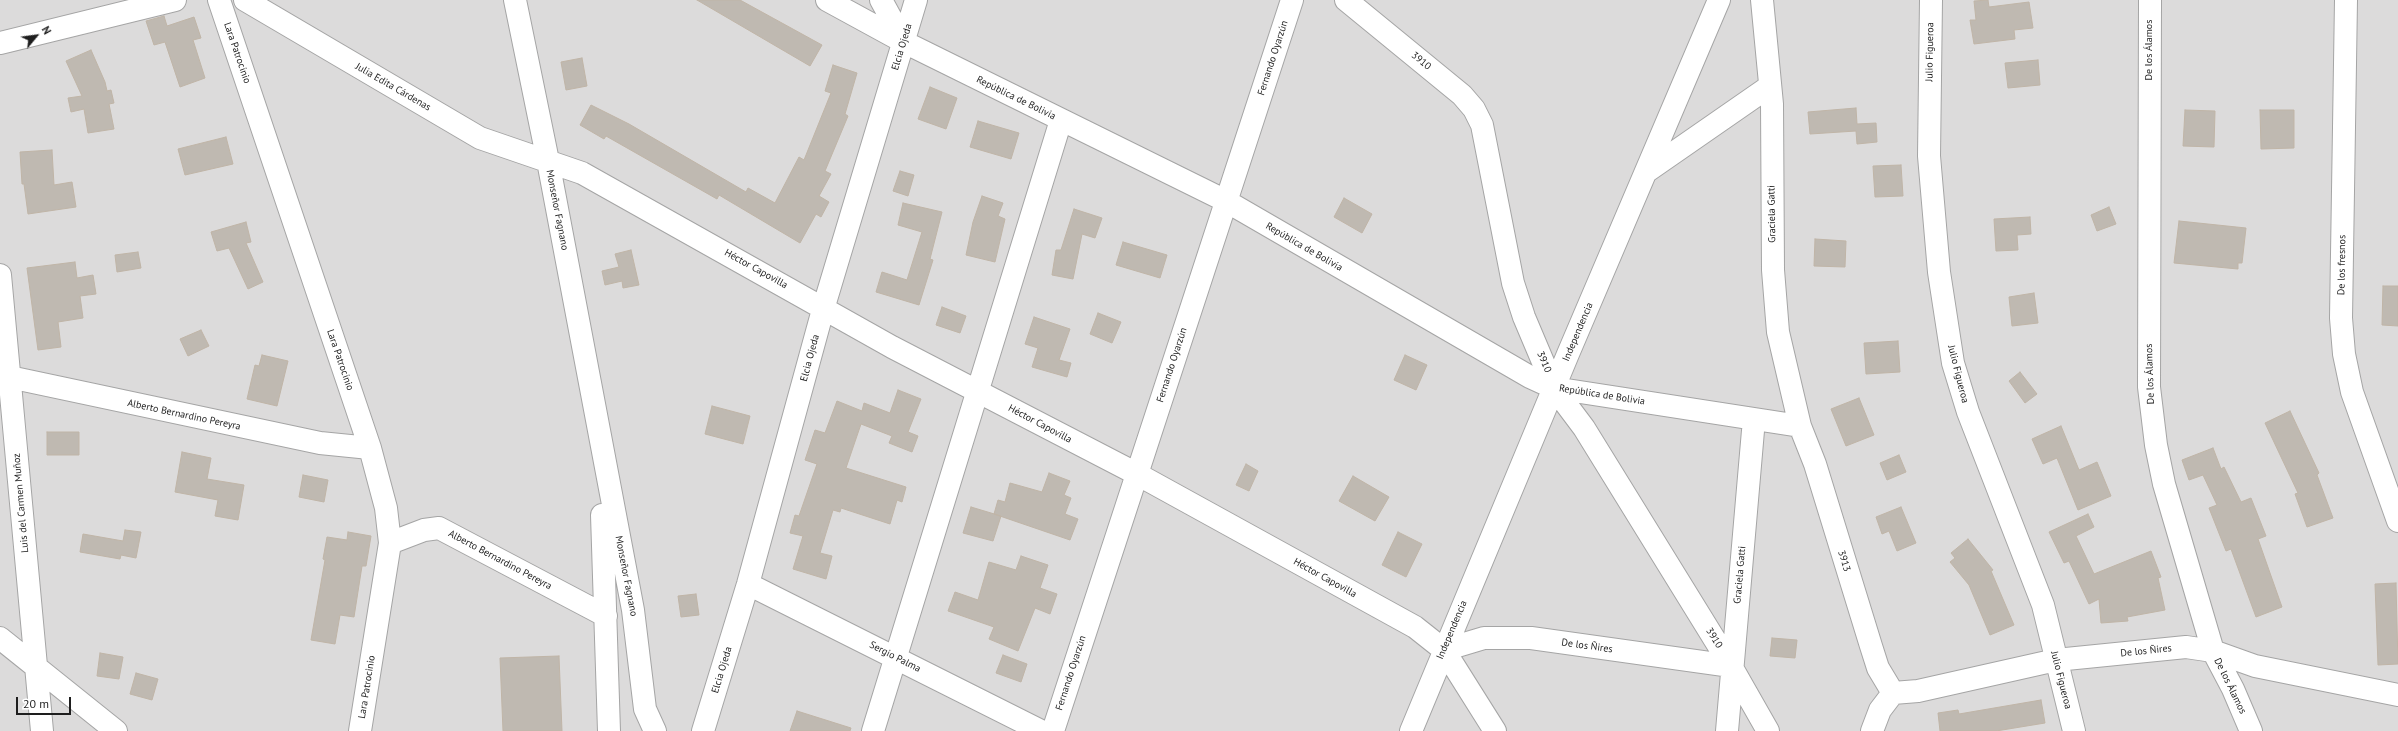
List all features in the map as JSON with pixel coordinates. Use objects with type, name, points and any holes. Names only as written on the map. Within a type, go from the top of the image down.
[{"type":"street","points":[[0,43],[175,0]]},
{"type":"street","name":"Lara Patrocinio","points":[[219,0],[370,448],[386,508],[390,543],[360,731]]},
{"type":"street","name":"Julia Edita Cárdenas","points":[[244,0],[480,138],[548,161]]},
{"type":"street","name":"Monseñor Fagnano","points":[[515,0],[548,161],[633,610],[645,708],[655,731]]},
{"type":"street","name":"República de Bolivia","points":[[827,0],[904,42],[1226,202],[1530,377],[1554,388],[1800,426]]},
{"type":"street","points":[[882,0],[904,42]]},
{"type":"street","name":"Elcia Ojeda","points":[[691,731],[705,724],[748,584],[824,306],[916,0]]},
{"type":"street","name":"Fernando Oyarzún","points":[[1052,731],[1292,0]]},
{"type":"street","name":"3910","points":[[1346,0],[1462,94],[1474,109],[1482,125],[1513,283],[1524,317],[1554,388],[1584,428],[1731,666],[1768,731]]},
{"type":"street","name":"Independencia","points":[[1411,731],[1554,388],[1719,0]]},
{"type":"street","name":"Graciela Gatti","points":[[1762,0],[1770,86],[1775,307],[1778,332],[1800,426]]},
{"type":"street","name":"Julio Figueroa","points":[[1931,0],[1929,156],[1939,272],[1953,363],[1968,412],[2043,605],[2074,731]]},
{"type":"street","name":"De los Álamos","points":[[2150,0],[2148,388],[2156,445],[2164,484],[2213,652],[2233,688],[2251,731]]},
{"type":"street","name":"De los fresnos","points":[[2346,0],[2341,318],[2344,354],[2352,392],[2398,521]]},
{"type":"street","points":[[1646,172],[1770,86]]},
{"type":"street","points":[[873,731],[1061,120]]},
{"type":"street","name":"Héctor Capovilla","points":[[548,161],[582,173],[824,306],[892,347],[1136,474],[1415,627],[1444,650],[1495,731]]},
{"type":"street","name":"Luis del Carmen Muñoz","points":[[0,275],[5,377],[42,731]]},
{"type":"street","name":"Alberto Bernardino Pereyra","points":[[5,377],[320,443],[370,448]]},
{"type":"street","name":"Graciela Gatti","points":[[1727,731],[1731,666],[1754,419]]},
{"type":"street","name":"Monseñor Fagnano","points":[[596,420],[606,616],[609,731]]},
{"type":"street","name":"3913","points":[[1800,426],[1815,464],[1878,668],[1893,693]]},
{"type":"street","name":"Alberto Bernardino Pereyra","points":[[390,543],[424,530],[439,528],[606,616]]},
{"type":"street","name":"Sergio Palma","points":[[748,584],[1041,731]]},
{"type":"street","points":[[0,638],[116,731]]},
{"type":"street","name":"De los Ñires","points":[[1444,650],[1484,638],[1531,638],[1731,666]]},
{"type":"street","name":"De los Ñires","points":[[1893,693],[1918,691],[2056,660],[2186,647],[2213,652],[2255,666],[2398,695]]},
{"type":"street","points":[[1872,731],[1880,710],[1893,693]]},
{"type":"shaded area","points":[[0,0],[2398,0],[2398,731],[0,731]]},
{"type":"building","points":[[697,0],[740,0],[822,45],[810,66]]},
{"type":"building","points":[[1988,0],[1989,7],[2029,2],[2033,28],[2014,30],[2015,39],[1974,44],[1970,20],[1976,20],[1974,1]]},
{"type":"building","points":[[164,16],[167,26],[194,17],[201,38],[193,40],[205,78],[180,87],[165,42],[154,45],[146,21]]},
{"type":"building","points":[[91,50],[105,82],[107,91],[111,90],[114,103],[109,104],[114,129],[88,133],[84,109],[71,112],[68,98],[82,96],[66,61]]},
{"type":"building","points":[[582,58],[587,86],[566,90],[561,62]]},
{"type":"building","points":[[2038,60],[2040,85],[2008,88],[2005,63]]},
{"type":"building","points":[[833,65],[857,73],[845,114],[848,116],[825,171],[831,174],[819,196],[829,202],[821,217],[816,214],[800,243],[719,195],[717,199],[606,136],[604,139],[580,125],[591,105],[629,124],[746,192],[748,188],[775,203],[799,157],[804,160],[831,93],[825,91]]},
{"type":"building","points":[[930,87],[957,98],[946,129],[918,119]]},
{"type":"building","points":[[1856,108],[1857,124],[1876,123],[1877,142],[1857,144],[1856,131],[1810,134],[1808,112]]},
{"type":"building","points":[[2185,110],[2215,111],[2214,147],[2183,146]]},
{"type":"building","points":[[2260,110],[2294,110],[2294,148],[2261,149]]},
{"type":"building","points":[[978,121],[1019,133],[1011,159],[970,147]]},
{"type":"building","points":[[226,137],[233,164],[185,175],[178,149]]},
{"type":"building","points":[[52,150],[54,185],[72,182],[76,207],[28,214],[24,184],[22,184],[20,152]]},
{"type":"building","points":[[1901,165],[1903,196],[1875,197],[1873,166]]},
{"type":"building","points":[[900,171],[914,175],[908,196],[893,191]]},
{"type":"building","points":[[982,196],[1003,203],[998,216],[1005,219],[995,262],[966,255],[973,222]]},
{"type":"building","points":[[1344,198],[1372,214],[1362,233],[1334,217]]},
{"type":"building","points":[[903,203],[942,212],[930,259],[933,260],[919,305],[876,292],[882,272],[907,280],[922,232],[898,225]]},
{"type":"building","points":[[2109,207],[2116,224],[2097,231],[2091,215]]},
{"type":"building","points":[[1074,209],[1102,218],[1095,238],[1082,234],[1073,279],[1052,275],[1056,250],[1061,250]]},
{"type":"building","points":[[2030,217],[2031,234],[2017,235],[2018,250],[1996,251],[1994,219]]},
{"type":"building","points":[[2179,221],[2246,228],[2242,263],[2238,263],[2238,269],[2174,263]]},
{"type":"building","points":[[246,222],[251,242],[246,243],[263,282],[248,289],[229,248],[217,251],[211,232]]},
{"type":"building","points":[[1815,239],[1846,241],[1845,267],[1814,266]]},
{"type":"building","points":[[1123,242],[1167,255],[1160,278],[1116,265]]},
{"type":"building","points":[[631,250],[639,285],[623,288],[622,281],[605,285],[602,271],[619,267],[615,254]]},
{"type":"building","points":[[138,252],[141,268],[117,272],[115,255]]},
{"type":"building","points":[[75,262],[77,278],[93,275],[96,294],[80,296],[83,318],[58,322],[61,347],[38,350],[27,268]]},
{"type":"building","points":[[2383,286],[2398,286],[2398,326],[2382,325]]},
{"type":"building","points":[[2034,293],[2038,323],[2012,326],[2009,297]]},
{"type":"building","points":[[942,307],[966,316],[960,333],[936,325]]},
{"type":"building","points":[[1098,313],[1121,322],[1112,343],[1090,334]]},
{"type":"building","points":[[1034,317],[1070,329],[1059,360],[1071,363],[1067,377],[1032,367],[1038,348],[1025,344]]},
{"type":"building","points":[[201,330],[209,346],[188,356],[180,339]]},
{"type":"building","points":[[1898,341],[1900,372],[1866,374],[1864,343]]},
{"type":"building","points":[[262,355],[288,361],[277,406],[247,399],[255,365],[259,366]]},
{"type":"building","points":[[1405,355],[1427,365],[1416,390],[1394,380]]},
{"type":"building","points":[[2020,372],[2037,394],[2025,403],[2009,381]]},
{"type":"building","points":[[898,390],[921,399],[908,432],[918,436],[912,452],[889,443],[892,436],[861,424],[846,468],[906,487],[902,502],[897,500],[890,524],[841,508],[840,512],[833,510],[820,553],[832,556],[826,579],[793,569],[803,536],[790,533],[795,515],[799,516],[817,464],[805,460],[815,430],[825,433],[837,401],[862,411],[864,403],[890,413]]},
{"type":"building","points":[[1859,398],[1874,435],[1846,446],[1831,409]]},
{"type":"building","points":[[712,406],[750,416],[743,444],[705,434]]},
{"type":"building","points":[[2290,411],[2319,473],[2317,475],[2333,518],[2307,527],[2295,494],[2298,493],[2265,423]]},
{"type":"building","points":[[2061,426],[2079,470],[2097,462],[2111,496],[2078,510],[2057,458],[2043,464],[2032,439]]},
{"type":"building","points":[[47,432],[79,432],[79,455],[47,455]]},
{"type":"building","points":[[2213,448],[2221,469],[2224,467],[2241,502],[2251,498],[2266,536],[2258,539],[2282,607],[2256,617],[2231,549],[2226,551],[2209,508],[2217,505],[2203,475],[2189,480],[2182,460]]},
{"type":"building","points":[[182,452],[211,458],[207,479],[244,485],[238,520],[215,516],[218,500],[175,492]]},
{"type":"building","points":[[1899,455],[1906,472],[1887,480],[1880,463]]},
{"type":"building","points":[[1246,464],[1258,471],[1249,491],[1236,485]]},
{"type":"building","points":[[1049,473],[1070,481],[1064,495],[1071,498],[1065,514],[1078,519],[1070,540],[994,514],[998,500],[1005,502],[1010,483],[1042,492]]},
{"type":"building","points":[[303,475],[328,480],[324,502],[299,497]]},
{"type":"building","points":[[1353,476],[1389,497],[1375,521],[1339,501]]},
{"type":"building","points":[[971,507],[1001,516],[993,541],[963,533]]},
{"type":"building","points":[[1901,507],[1916,543],[1897,551],[1889,531],[1882,534],[1876,517]]},
{"type":"building","points":[[2088,514],[2094,527],[2076,536],[2094,574],[2151,551],[2161,577],[2158,578],[2165,610],[2127,617],[2128,621],[2101,623],[2099,599],[2089,604],[2069,561],[2064,563],[2049,532]]},
{"type":"building","points":[[125,530],[141,532],[136,558],[121,555],[120,559],[80,552],[83,534],[123,541]]},
{"type":"building","points":[[348,532],[371,536],[366,566],[362,566],[354,617],[340,615],[335,644],[311,640],[325,560],[323,559],[327,537],[347,540]]},
{"type":"building","points":[[1398,532],[1422,544],[1406,577],[1382,565]]},
{"type":"building","points":[[1968,539],[1993,570],[1991,571],[2014,625],[1990,635],[1969,585],[1950,562],[1955,558],[1951,553]]},
{"type":"building","points":[[1021,556],[1048,565],[1040,588],[1057,594],[1050,614],[1035,608],[1018,651],[989,639],[994,627],[948,611],[955,592],[978,600],[989,562],[1016,570]]},
{"type":"building","points":[[2396,583],[2398,664],[2378,665],[2375,584]]},
{"type":"building","points":[[696,594],[699,615],[681,617],[678,596]]},
{"type":"building","points":[[1772,638],[1797,640],[1795,658],[1770,656]]},
{"type":"building","points":[[100,653],[123,657],[119,679],[97,676]]},
{"type":"building","points":[[1003,655],[1027,664],[1021,682],[996,673]]},
{"type":"building","points":[[559,656],[562,731],[503,731],[500,658]]},
{"type":"building","points":[[136,673],[158,679],[152,700],[130,694]]},
{"type":"building","points":[[2041,700],[2045,723],[1996,731],[1940,731],[1938,713],[1958,710],[1959,714]]},
{"type":"building","points":[[797,711],[851,728],[850,731],[790,731]]}]
